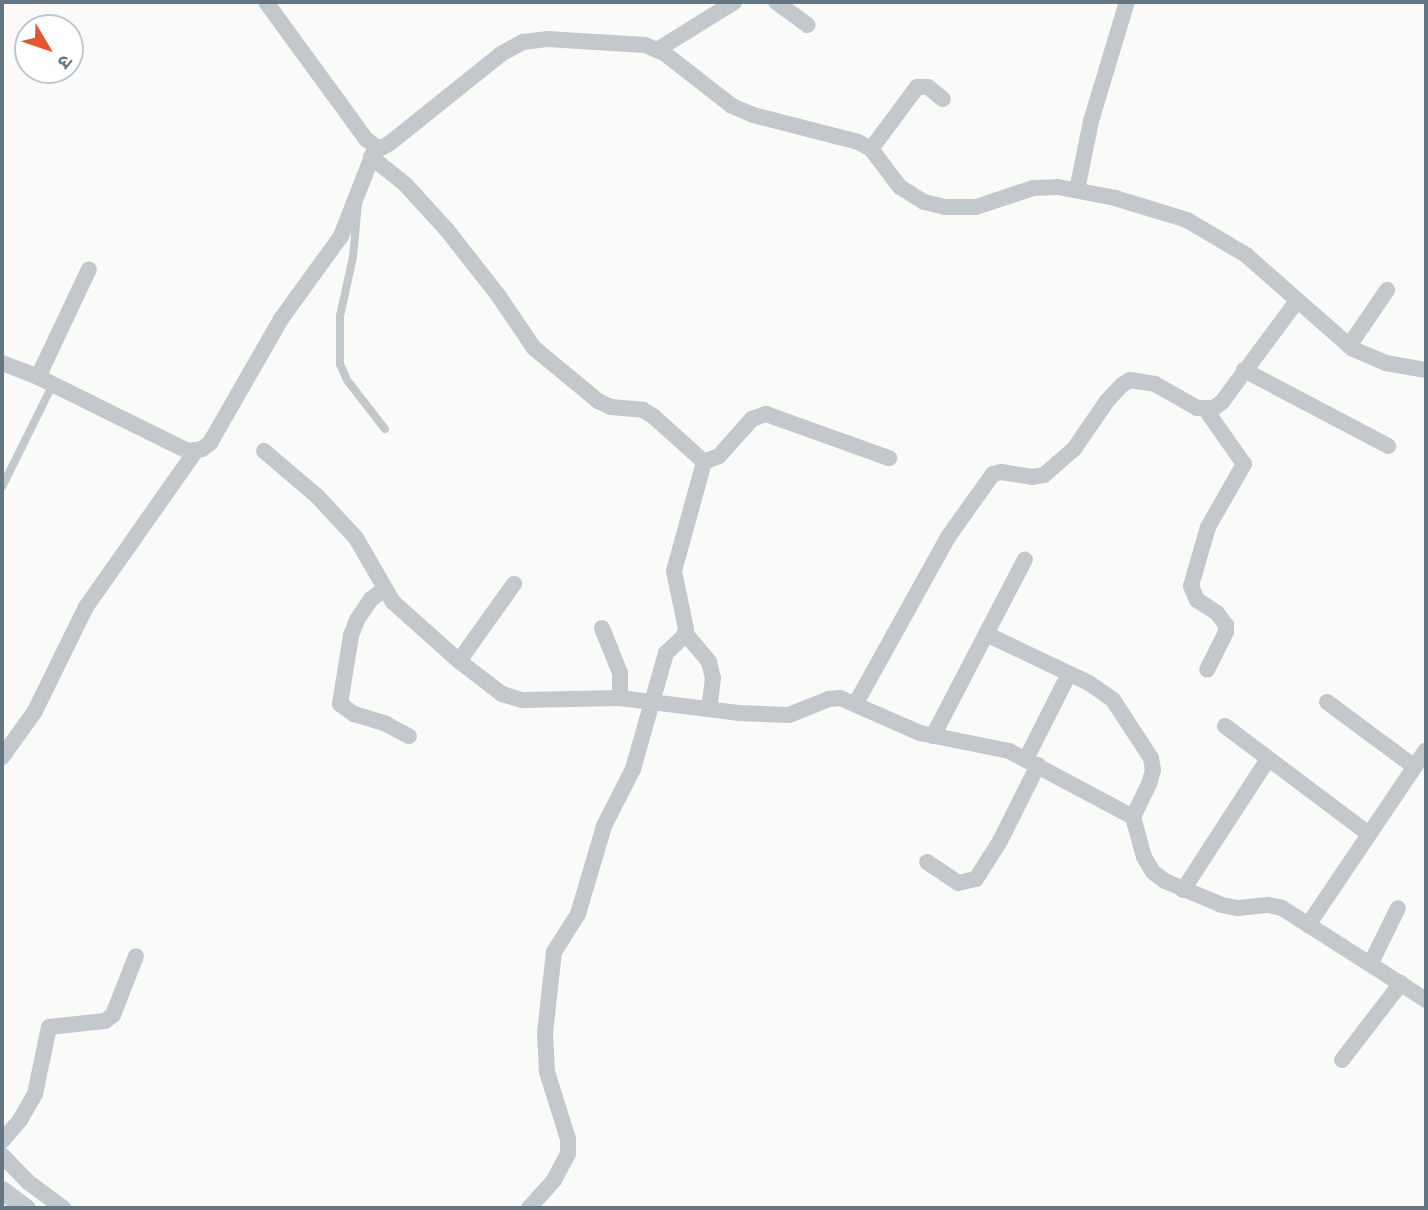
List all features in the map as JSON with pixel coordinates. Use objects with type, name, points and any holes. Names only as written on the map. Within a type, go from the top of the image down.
[{"type":"street","points":[[265,2],[374,152],[447,230],[498,295],[524,337],[547,361],[598,401],[611,407],[643,410],[704,462]]},
{"type":"street","points":[[657,50],[734,2]]},
{"type":"street","points":[[776,2],[808,25]]},
{"type":"street","points":[[1077,190],[1091,121],[1127,2]]},
{"type":"street","points":[[2,757],[35,711],[68,638],[86,607],[195,452],[209,443],[261,351],[341,236],[374,152],[390,144],[501,54],[523,42],[547,38],[610,40],[645,45],[657,50],[732,106],[753,115],[858,142],[871,149],[900,187],[924,202],[945,207],[976,207],[1033,188],[1077,190],[1157,209],[1187,220],[1246,254],[1349,346],[1376,360],[1426,370]]},
{"type":"street","points":[[871,149],[917,87],[928,87],[943,99]]},
{"type":"street","points":[[46,380],[89,270]]},
{"type":"street","points":[[1349,346],[1387,290]]},
{"type":"street","points":[[856,703],[948,537],[993,474],[1001,472],[1032,477],[1044,475],[1074,449],[1107,401],[1130,380],[1155,384],[1197,408],[1206,410],[1222,402],[1297,301]]},
{"type":"street","points":[[2,363],[46,380],[195,452]]},
{"type":"street","points":[[1244,370],[1388,446]]},
{"type":"street","points":[[1206,410],[1244,464],[1208,527],[1192,586],[1197,600],[1217,613],[1226,625],[1226,632],[1207,670]]},
{"type":"street","points":[[704,462],[719,456],[752,419],[766,414],[889,458]]},
{"type":"street","points":[[264,451],[317,496],[356,538],[385,589],[400,609],[459,661],[502,694],[522,700],[620,698],[789,715],[829,699],[840,698],[920,733],[1009,751],[1133,817]]},
{"type":"street","points":[[704,462],[674,571],[685,633],[709,662],[713,678],[709,709]]},
{"type":"street","points":[[933,736],[1025,558]]},
{"type":"street","points":[[459,661],[514,584]]},
{"type":"street","points":[[385,589],[371,599],[357,620],[351,636],[341,704],[354,713],[386,724],[408,736]]},
{"type":"street","points":[[603,628],[620,673],[620,698]]},
{"type":"street","points":[[528,1208],[554,1180],[568,1154],[568,1139],[547,1072],[545,1033],[554,952],[585,896],[604,826],[634,769],[666,653],[685,633]]},
{"type":"street","points":[[986,635],[1089,683],[1113,700],[1151,758],[1151,777],[1133,817],[1144,857],[1153,872],[1183,890],[1238,908],[1268,905],[1282,908],[1426,1000]]},
{"type":"street","points":[[927,862],[958,883],[976,879],[1000,841],[1069,674]]},
{"type":"street","points":[[1327,702],[1415,767]]},
{"type":"street","points":[[1225,726],[1370,834]]},
{"type":"street","points":[[1308,925],[1426,750]]},
{"type":"street","points":[[1183,890],[1268,759]]},
{"type":"street","points":[[1371,963],[1398,908]]},
{"type":"street","points":[[2,1142],[20,1120],[35,1094],[49,1027],[105,1021],[113,1015],[136,956]]},
{"type":"street","points":[[1342,1060],[1401,983]]},
{"type":"street","points":[[2,1155],[27,1182],[63,1208]]},
{"type":"street","points":[[2,1190],[26,1208]]},
{"type":"lane","points":[[358,190],[353,257],[338,342],[340,364],[347,380],[385,429]]},
{"type":"lane","points":[[2,487],[46,380]]}]
